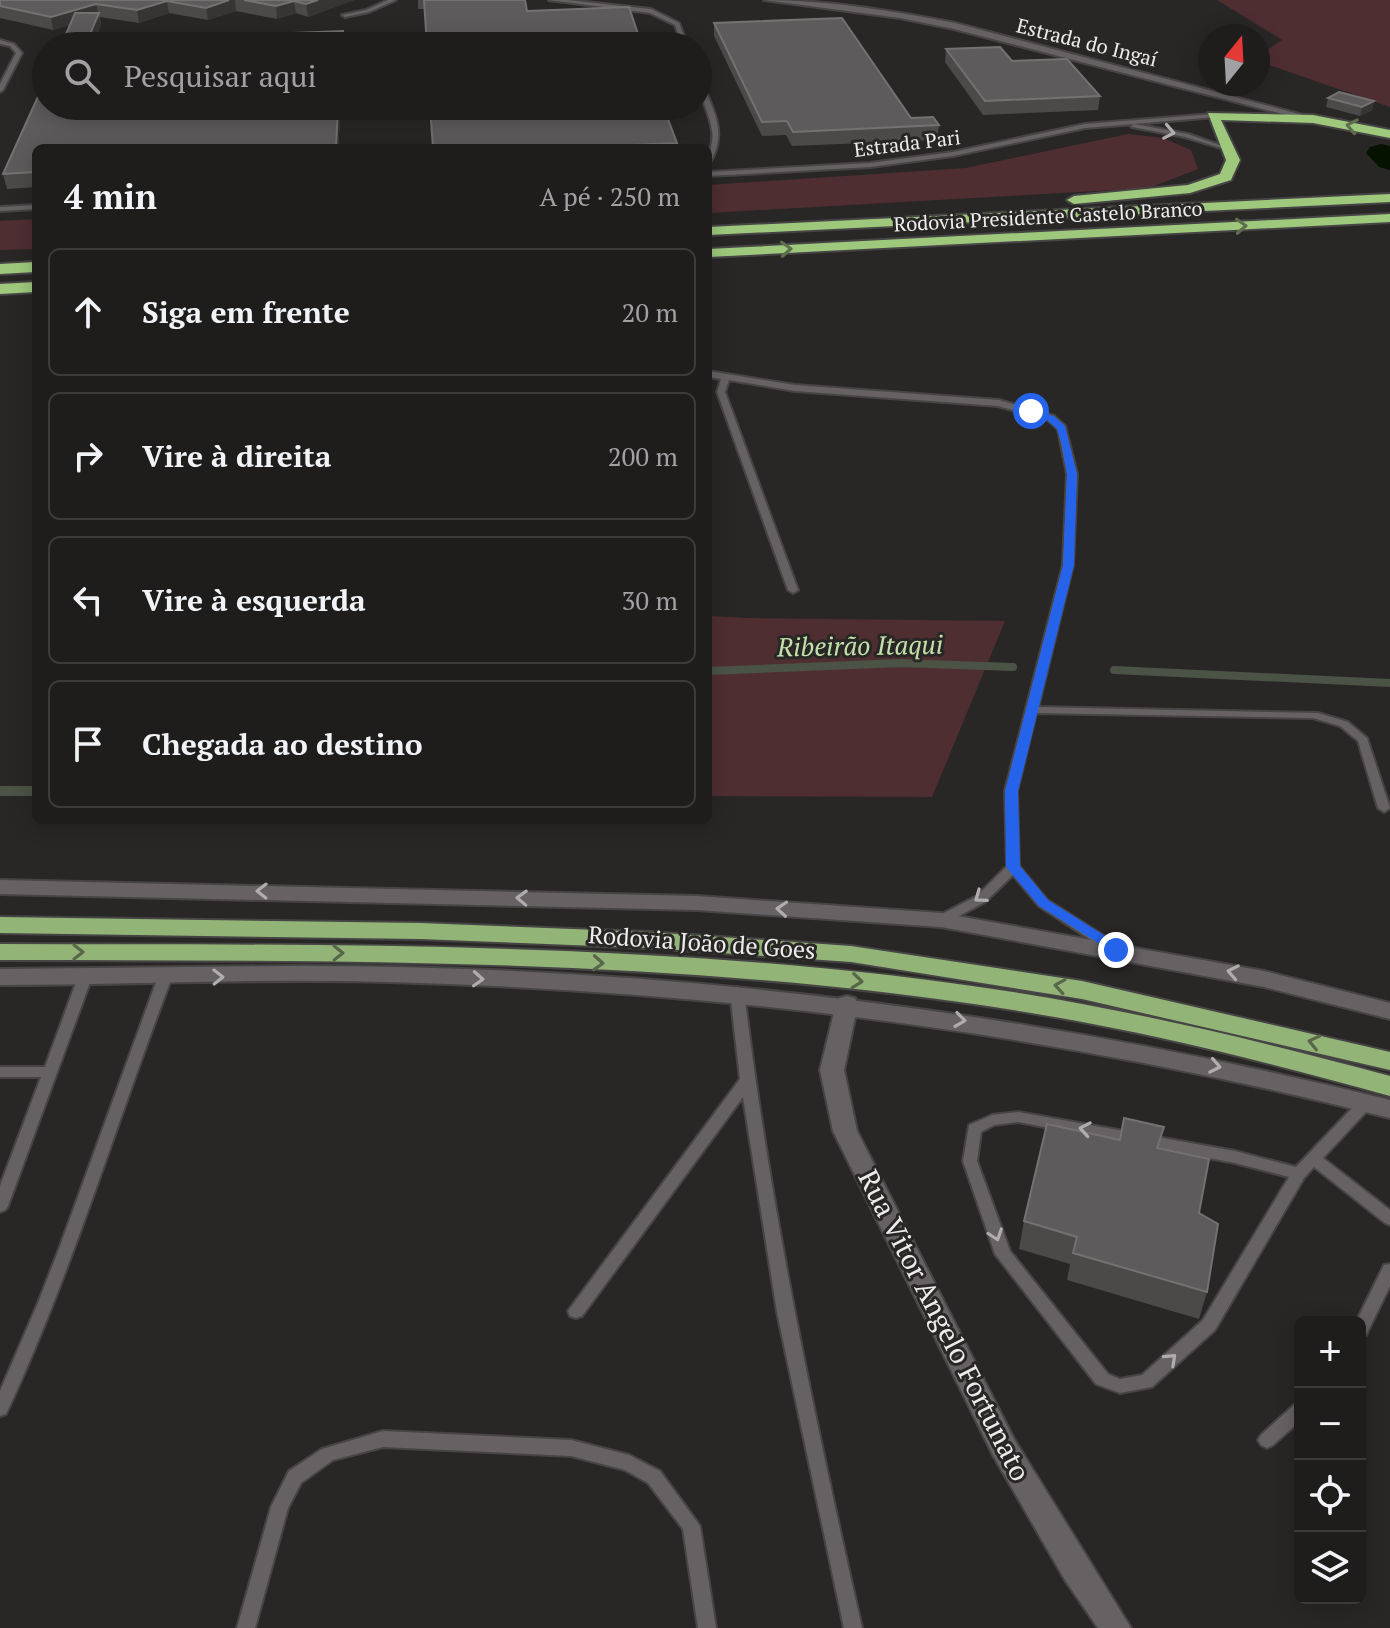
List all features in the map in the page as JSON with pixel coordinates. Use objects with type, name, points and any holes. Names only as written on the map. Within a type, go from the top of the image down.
[{"type":"highway","points":[[865,222],[1200,187],[1226,177],[1233,169],[1229,150],[1213,116],[1313,119],[1390,134]]},
{"type":"highway","points":[[1220,135],[1246,125],[1288,117]]},
{"type":"highway","name":"Rodovia Presidente Castelo Branco","points":[[712,231],[865,222],[1119,214],[1390,198]]},
{"type":"highway","name":"Rodovia Presidente Castelo Branco","points":[[712,253],[1390,218]]},
{"type":"highway","points":[[0,269],[32,267]]},
{"type":"highway","points":[[0,289],[32,287]]},
{"type":"highway","name":"Rodovia João de Goes","points":[[0,925],[420,931],[649,940],[851,954],[1082,990],[1390,1061]]},
{"type":"highway","name":"Rodovia João de Goes","points":[[0,952],[426,953],[854,981],[1107,1018],[1273,1053],[1390,1086]]},
{"type":"street","name":"Estrada do Ingaí","points":[[769,0],[924,19],[1198,90]]},
{"type":"street","points":[[1207,96],[1213,116]]},
{"type":"street","name":"Estrada do Ingaí","points":[[1222,96],[1313,119]]},
{"type":"street","points":[[0,887],[697,903],[941,920],[1264,979],[1390,1011]]},
{"type":"street","points":[[0,977],[386,974],[737,992],[1027,1030],[1226,1068],[1390,1109]]},
{"type":"street","name":"Rua Vitor Angelo Fortunato","points":[[847,1004],[832,1070],[845,1131],[1028,1488],[1081,1580],[1116,1628]]},
{"type":"lane","points":[[345,15],[367,11],[393,0]]},
{"type":"lane","points":[[552,0],[651,11],[677,24],[680,32]]},
{"type":"lane","points":[[0,42],[12,45],[19,53],[0,90]]},
{"type":"lane","name":"Estrada Pari","points":[[712,174],[870,165],[953,154],[1107,123],[1213,116]]},
{"type":"lane","points":[[712,117],[719,135],[712,156]]},
{"type":"lane","name":"Estrada Pari","points":[[1107,123],[1186,135],[1229,150]]},
{"type":"lane","points":[[0,209],[32,207]]},
{"type":"lane","points":[[712,375],[795,388],[999,403],[1051,418],[1062,428],[1072,474],[1068,565],[1011,791],[1013,867],[1043,903],[1116,950]]},
{"type":"lane","points":[[725,378],[721,392],[793,590]]},
{"type":"lane","points":[[1030,710],[1324,718],[1344,724],[1363,740],[1384,808]]},
{"type":"lane","points":[[941,920],[981,899],[1013,867]]},
{"type":"lane","points":[[0,1206],[85,977]]},
{"type":"lane","points":[[0,1409],[32,1344],[126,1072],[165,977]]},
{"type":"lane","points":[[737,992],[746,1082],[789,1333],[853,1628]]},
{"type":"lane","points":[[0,1072],[50,1072]]},
{"type":"lane","points":[[576,1311],[746,1082]]},
{"type":"lane","points":[[1299,1174],[1235,1157],[1018,1117],[992,1120],[974,1129],[970,1161],[1003,1254],[1102,1379],[1120,1386],[1146,1382],[1209,1325],[1299,1174],[1361,1108]]},
{"type":"lane","points":[[1313,1158],[1390,1219]]},
{"type":"lane","points":[[1366,1318],[1390,1270]]},
{"type":"lane","points":[[1267,1440],[1294,1415]]},
{"type":"lane","points":[[246,1628],[280,1507],[295,1477],[328,1454],[383,1439],[571,1448],[629,1463],[654,1477],[691,1526],[707,1628]]},
{"type":"shaded area","points":[[1217,0],[1390,0],[1390,107],[1270,65],[1270,48],[1282,40],[1270,33],[1270,24],[1256,24]]},
{"type":"shaded area","points":[[1128,134],[1163,138],[1191,150],[1198,169],[1149,188],[712,213],[712,185],[966,168]]},
{"type":"shaded area","points":[[32,219],[32,249],[0,250],[0,221]]},
{"type":"shaded area","points":[[712,616],[1005,621],[932,797],[712,796]]},
{"type":"building","points":[[0,0],[229,0],[206,8],[167,1],[137,10],[96,4],[51,17],[0,6]]},
{"type":"building","points":[[244,0],[318,0],[306,4],[294,1],[276,6]]},
{"type":"building","points":[[424,0],[525,0],[527,11],[629,7],[637,32],[426,32]]},
{"type":"building","points":[[75,13],[99,13],[91,32],[67,32]]},
{"type":"building","points":[[842,18],[911,118],[933,117],[939,125],[793,132],[787,121],[762,122],[714,23]]},
{"type":"building","points":[[1000,47],[1012,61],[1067,59],[1100,96],[985,101],[946,49]]},
{"type":"building","points":[[1339,92],[1374,101],[1362,107],[1328,98]]},
{"type":"building","points":[[32,110],[32,120],[337,120],[336,144],[32,144],[32,172],[3,174]]},
{"type":"building","points":[[431,120],[668,120],[677,143],[654,144],[433,144]]},
{"type":"building","points":[[1124,1118],[1164,1127],[1157,1148],[1209,1159],[1199,1213],[1218,1224],[1207,1292],[1073,1253],[1077,1237],[1024,1221],[1047,1124],[1120,1140]]},
{"type":"waterway","points":[[1381,153],[1390,161]]},
{"type":"waterway","name":"Ribeirão Itaqui","points":[[712,671],[900,663],[1013,667]]},
{"type":"waterway","name":"Ribeirão Itaqui","points":[[1114,670],[1390,683]]},
{"type":"waterway","name":"Ribeirão Itaqui","points":[[0,791],[32,791]]},
{"type":"route","points":[[1031,411],[1051,418],[1062,428],[1072,474],[1068,565],[1011,791],[1013,867],[1043,903],[1116,950]]}]
